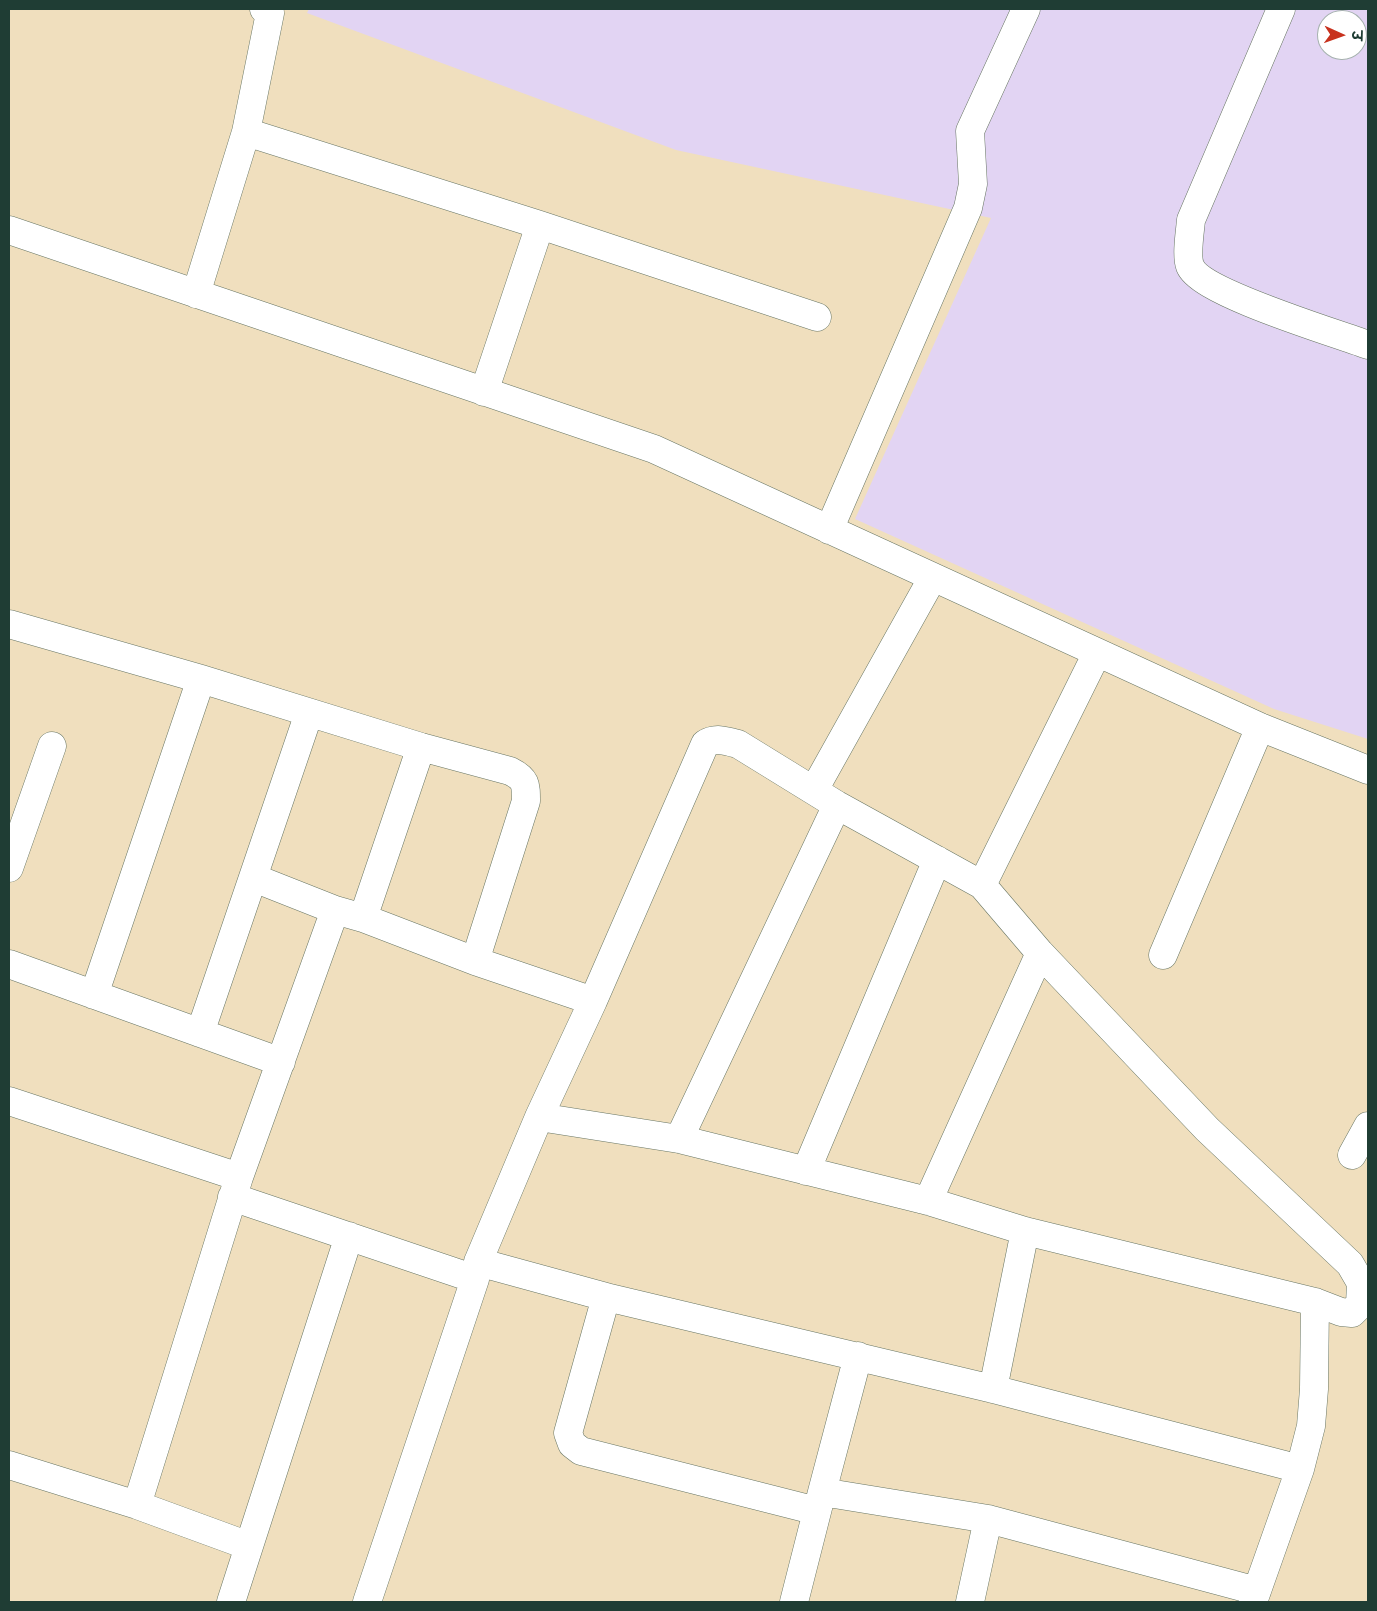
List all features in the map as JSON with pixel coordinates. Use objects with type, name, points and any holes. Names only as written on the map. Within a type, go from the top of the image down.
[{"type":"street","points":[[196,294],[246,132],[270,12],[264,9]]},
{"type":"street","points":[[829,530],[968,208],[973,184],[970,131],[1026,9]]},
{"type":"street","points":[[1281,9],[1191,220],[1188,244],[1190,266],[1204,281],[1236,298],[1368,344]]},
{"type":"street","points":[[246,132],[540,225],[817,317]]},
{"type":"street","points":[[484,392],[540,225]]},
{"type":"street","points":[[9,230],[654,450],[1260,727],[1368,770]]},
{"type":"street","points":[[814,790],[932,577]]},
{"type":"street","points":[[9,624],[421,747],[510,771],[519,776],[524,781],[526,787],[526,801],[475,961]]},
{"type":"street","points":[[982,885],[1097,653]]},
{"type":"street","points":[[94,995],[201,680]]},
{"type":"street","points":[[200,1033],[310,714]]},
{"type":"street","points":[[1163,955],[1260,727]]},
{"type":"street","points":[[367,1602],[477,1270],[539,1117],[593,1001],[705,744],[710,740],[738,744],[837,804],[982,885],[1040,953],[1207,1129],[1350,1264],[1361,1283],[1360,1305],[1352,1313],[1341,1312],[1315,1302],[1025,1231],[928,1202],[680,1139],[539,1117]]},
{"type":"street","points":[[9,868],[52,746]]},
{"type":"street","points":[[363,918],[421,747]]},
{"type":"street","points":[[680,1139],[837,804]]},
{"type":"street","points":[[806,1171],[937,860]]},
{"type":"street","points":[[254,878],[475,961],[593,1001]]},
{"type":"street","points":[[137,1505],[235,1187],[335,910]]},
{"type":"street","points":[[928,1202],[1040,953]]},
{"type":"street","points":[[9,964],[281,1062]]},
{"type":"street","points":[[9,1101],[235,1187],[349,1236],[477,1270],[606,1297],[858,1356],[1300,1469]]},
{"type":"street","points":[[1352,1155],[1368,1126]]},
{"type":"street","points":[[992,1389],[1025,1231]]},
{"type":"street","points":[[231,1602],[349,1236]]},
{"type":"street","points":[[606,1297],[568,1433],[572,1444],[581,1451],[819,1502],[988,1519],[1255,1597],[1300,1469],[1312,1426],[1314,1409],[1315,1302]]},
{"type":"street","points":[[794,1602],[858,1356]]},
{"type":"street","points":[[9,1465],[137,1505],[249,1546]]},
{"type":"street","points":[[970,1602],[988,1519]]},
{"type":"shaded area","points":[[309,9],[1368,9],[1368,739],[1274,709],[855,519],[991,218],[676,150],[307,13]]}]
